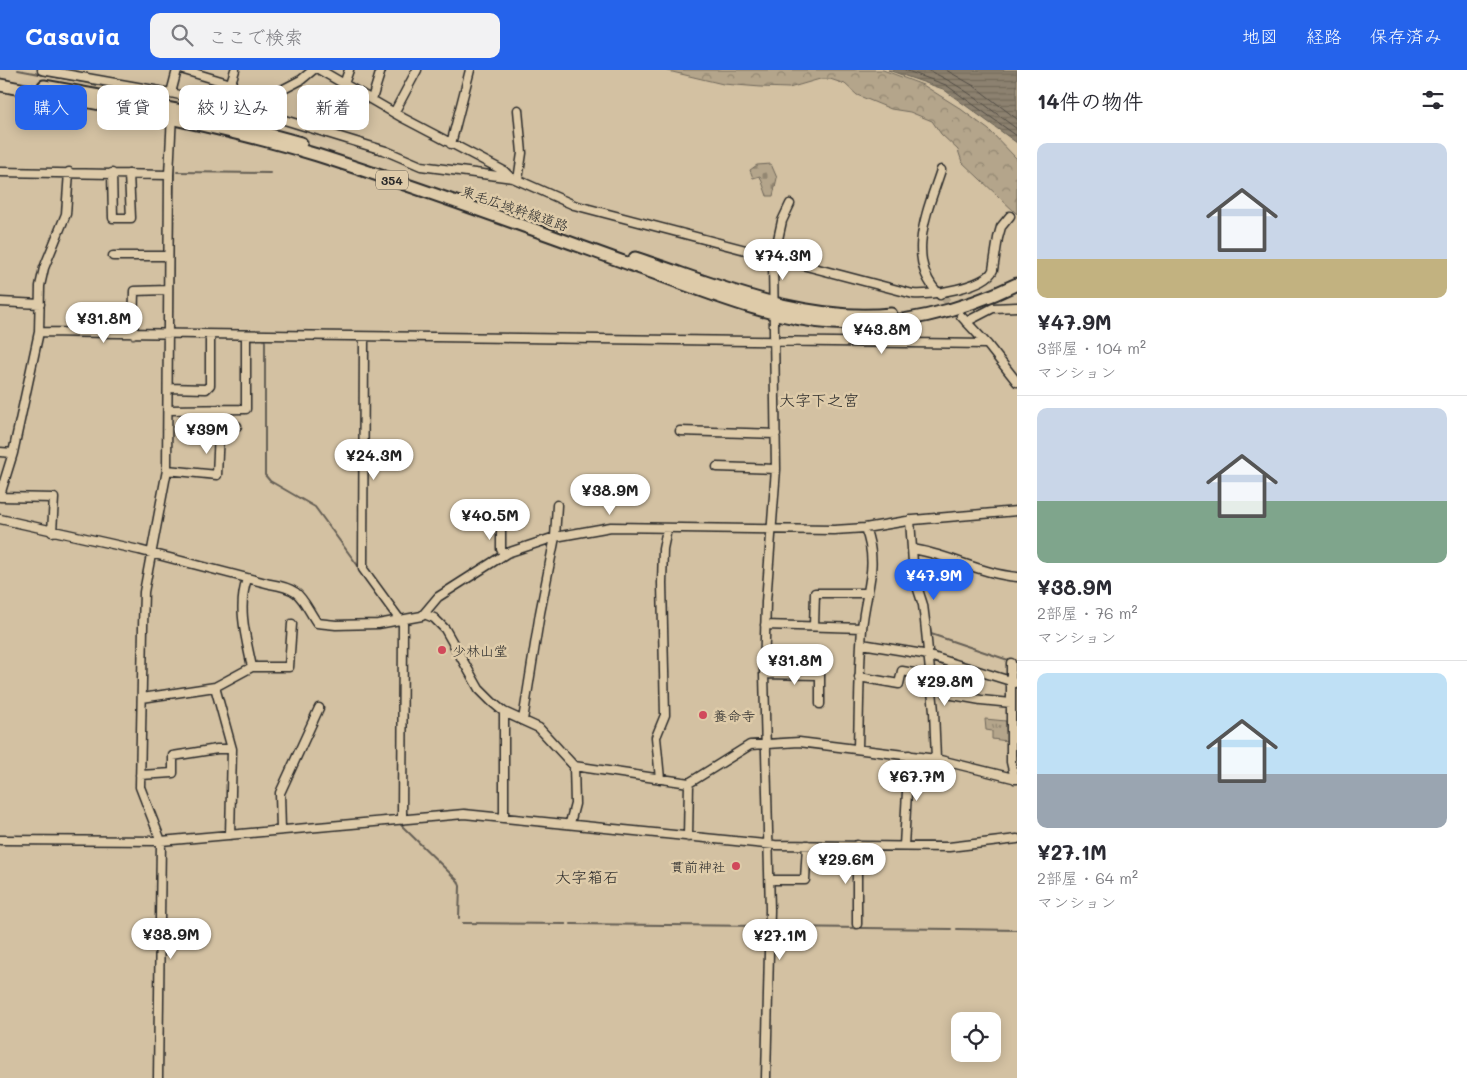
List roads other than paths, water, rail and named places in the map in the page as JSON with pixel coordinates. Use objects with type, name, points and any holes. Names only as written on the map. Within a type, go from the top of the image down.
[{"type":"highway","name":"東毛広域幹線道路","points":[[0,78],[172,114],[289,147],[772,308],[829,323],[864,324],[942,312],[967,305],[1017,284]]},
{"type":"highway","name":"東毛広域幹線道路","points":[[0,86],[172,114]]},
{"type":"highway","name":"東毛広域幹線道路","points":[[772,308],[828,313],[880,315],[898,313],[956,302],[1017,277]]},
{"type":"street","points":[[42,70],[179,95]]},
{"type":"street","points":[[171,93],[177,70]]},
{"type":"street","points":[[184,70],[231,84],[235,70]]},
{"type":"street","points":[[287,87],[301,80],[313,70]]},
{"type":"street","points":[[320,70],[394,113],[504,171],[514,179],[574,205],[908,294],[940,294],[972,285],[990,276],[1002,227],[1010,216]]},
{"type":"street","points":[[344,84],[348,70]]},
{"type":"street","points":[[372,100],[380,70]]},
{"type":"street","points":[[394,113],[417,70]]},
{"type":"street","points":[[452,144],[470,70]]},
{"type":"street","points":[[514,179],[522,153],[518,110]]},
{"type":"street","points":[[158,1078],[161,841],[140,787],[140,775],[144,592],[167,470],[169,175],[172,114]]},
{"type":"street","points":[[287,121],[386,151],[421,166],[514,179]]},
{"type":"street","points":[[940,294],[924,270],[920,241],[941,170]]},
{"type":"street","points":[[0,172],[169,175]]},
{"type":"street","points":[[52,532],[54,498],[0,496],[13,454],[39,332],[40,286],[47,255],[61,229],[66,214],[69,172]]},
{"type":"street","points":[[112,173],[113,218],[131,218],[130,174]]},
{"type":"street","points":[[766,1078],[770,880],[764,743],[764,674],[765,625],[776,469],[772,308],[773,258],[782,221],[790,204]]},
{"type":"street","points":[[113,256],[168,256]]},
{"type":"street","points":[[133,334],[134,291],[168,290]]},
{"type":"street","points":[[0,302],[40,304]]},
{"type":"street","points":[[1017,307],[993,308],[964,319],[987,344],[1017,382]]},
{"type":"street","points":[[39,332],[210,336],[987,344]]},
{"type":"street","points":[[168,388],[206,389],[210,385],[210,336]]},
{"type":"street","points":[[168,410],[246,409],[246,336]]},
{"type":"street","points":[[364,337],[363,569],[403,624],[402,820]]},
{"type":"street","points":[[167,470],[217,475],[220,409]]},
{"type":"street","points":[[219,426],[237,426]]},
{"type":"street","points":[[680,431],[776,434]]},
{"type":"street","points":[[0,452],[13,454]]},
{"type":"street","points":[[717,467],[776,469]]},
{"type":"street","points":[[523,720],[540,613],[555,537],[557,504]]},
{"type":"street","points":[[424,614],[438,597],[504,555],[555,537],[611,528],[828,530],[866,528],[910,520],[1017,511]]},
{"type":"street","points":[[0,519],[151,553],[247,579],[293,589],[317,623],[336,626],[400,620],[424,614],[434,618],[445,629],[479,688],[504,712],[538,728],[574,766],[660,779],[689,783],[750,745],[799,742],[909,754],[1016,779],[1012,762],[1011,703],[1014,682],[1011,663]]},
{"type":"street","points":[[910,520],[915,584],[923,605],[929,656],[936,759]]},
{"type":"street","points":[[479,522],[501,522],[501,549],[504,555]]},
{"type":"street","points":[[858,748],[862,628],[873,561],[870,537],[866,528]]},
{"type":"street","points":[[660,779],[656,736],[665,715],[662,583],[663,549],[667,529]]},
{"type":"street","points":[[912,549],[933,552],[966,565],[1017,577]]},
{"type":"street","points":[[247,579],[241,596],[243,622],[252,668]]},
{"type":"street","points":[[814,626],[815,593],[868,593]]},
{"type":"street","points":[[142,698],[215,688],[252,668],[289,666],[292,624]]},
{"type":"street","points":[[765,625],[862,628]]},
{"type":"street","points":[[862,644],[929,656],[1014,682]]},
{"type":"street","points":[[952,663],[944,688],[947,694],[1011,703]]},
{"type":"street","points":[[859,677],[899,684],[902,671],[931,676]]},
{"type":"street","points":[[764,674],[820,675],[820,704]]},
{"type":"street","points":[[215,688],[232,749],[230,835]]},
{"type":"street","points":[[281,830],[280,793],[319,708]]},
{"type":"street","points":[[504,712],[504,816]]},
{"type":"street","points":[[140,775],[173,773],[173,756],[217,749],[232,749]]},
{"type":"street","points":[[904,846],[909,754]]},
{"type":"street","points":[[570,823],[574,804],[574,766]]},
{"type":"street","points":[[688,837],[689,783]]},
{"type":"street","points":[[0,840],[161,841],[464,814],[504,816],[769,845],[949,847],[1017,839]]},
{"type":"street","points":[[770,880],[805,880],[807,845]]},
{"type":"street","points":[[857,924],[858,845]]},
{"type":"water","points":[[888,70],[1017,70],[1017,143],[943,89]]},
{"type":"waterway","points":[[18,70],[99,85]]},
{"type":"waterway","points":[[175,132],[175,137]]},
{"type":"waterway","points":[[172,331],[174,154]]},
{"type":"waterway","points":[[177,172],[270,173]]},
{"type":"waterway","points":[[179,338],[189,338]]},
{"type":"waterway","points":[[250,339],[264,339],[265,342],[265,475],[270,481],[315,507],[361,570]]},
{"type":"waterway","points":[[916,557],[931,634],[1017,663]]},
{"type":"waterway","points":[[401,825],[458,881],[460,886],[459,918]]},
{"type":"waterway","points":[[463,923],[566,924]]},
{"type":"waterway","points":[[571,924],[762,926]]},
{"type":"waterway","points":[[777,927],[951,929]]},
{"type":"waterway","points":[[957,929],[1017,930]]},
{"type":"tunnel","points":[[942,296],[957,311]]},
{"type":"place","name":"少林山堂","points":[[442,650]]},
{"type":"place","name":"養命寺","points":[[703,715]]},
{"type":"place","name":"貫前神社","points":[[736,866]]},
{"type":"district","name":"大字下之宮","points":[[819,399]]},
{"type":"district","name":"大字箱石","points":[[587,876]]}]
